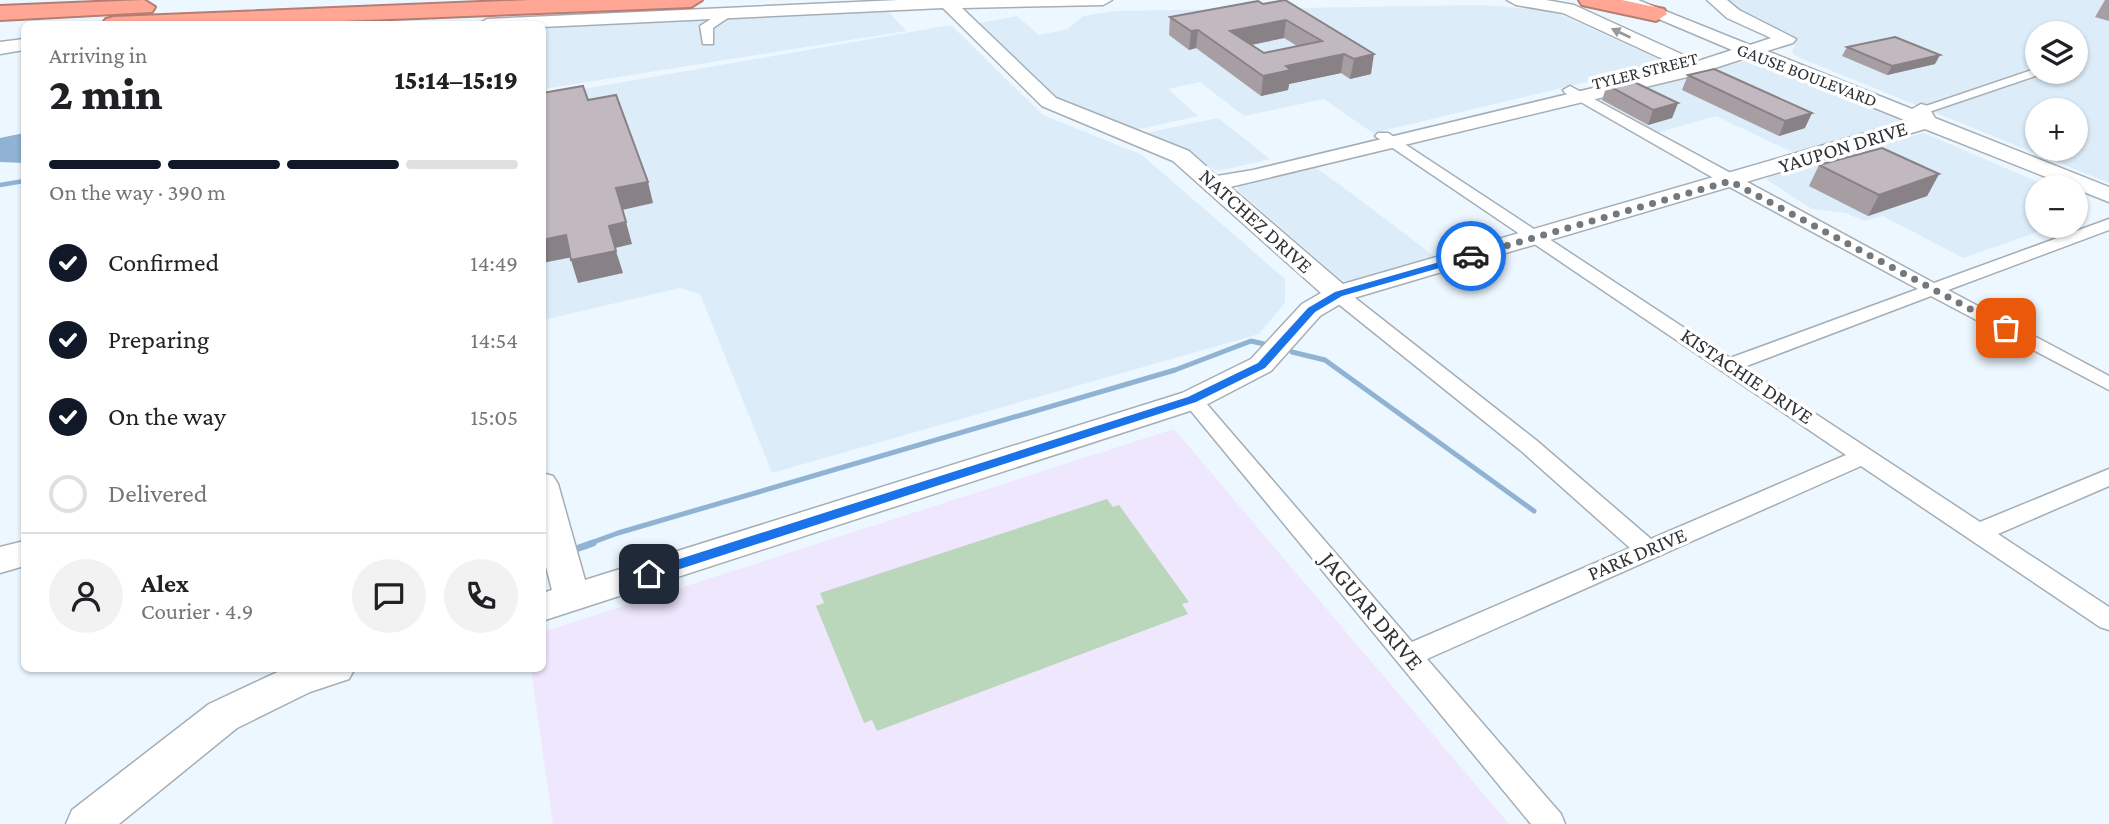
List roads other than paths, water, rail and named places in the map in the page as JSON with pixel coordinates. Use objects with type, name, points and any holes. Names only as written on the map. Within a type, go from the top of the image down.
[{"type":"highway","points":[[0,13],[307,0]]},
{"type":"highway","points":[[186,21],[691,0]]},
{"type":"highway","points":[[1590,0],[1665,6]]},
{"type":"highway","points":[[0,29],[21,28]]},
{"type":"street","points":[[546,21],[947,3],[1103,0]]},
{"type":"street","points":[[1516,0],[1568,9],[1683,62]]},
{"type":"street","name":"GAUSE BOULEVARD","points":[[1623,0],[1665,6],[1758,50],[2109,195]]},
{"type":"street","points":[[1716,0],[1733,14],[1786,36],[1785,41],[1758,50]]},
{"type":"street","name":"NATCHEZ DRIVE","points":[[947,3],[1049,102],[1181,156],[1338,294],[1528,445],[1647,548]]},
{"type":"street","points":[[708,41],[706,26],[729,13]]},
{"type":"street","points":[[0,48],[21,46]]},
{"type":"street","name":"TYLER STREET","points":[[1576,93],[1728,51],[1758,50]]},
{"type":"street","name":"TYLER STREET","points":[[1214,183],[1252,177],[1388,139],[1758,50]]},
{"type":"street","points":[[1923,116],[2025,78]]},
{"type":"street","points":[[1576,93],[1730,181],[2109,384]]},
{"type":"street","name":"YAUPON DRIVE","points":[[557,603],[1192,400],[1261,365],[1311,310],[1338,294],[1730,181],[1923,116]]},
{"type":"street","name":"KISTACHIE DRIVE","points":[[1388,139],[1866,455],[2109,620]]},
{"type":"street","points":[[1730,365],[2109,224]]},
{"type":"street","name":"JAGUAR DRIVE","points":[[1192,400],[1550,824]]},
{"type":"street","name":"PARK DRIVE","points":[[1409,655],[1647,548],[1737,513],[1866,455]]},
{"type":"street","points":[[1980,532],[2109,477]]},
{"type":"street","points":[[546,516],[557,603]]},
{"type":"street","points":[[0,560],[21,555]]},
{"type":"street","points":[[87,824],[223,716],[298,680],[323,672]]},
{"type":"water","points":[[21,134],[21,163],[0,162],[0,138]]},
{"type":"waterway","points":[[0,185],[21,182]]},
{"type":"waterway","points":[[588,544],[1175,370],[1251,341],[1264,344]]},
{"type":"waterway","points":[[1292,352],[1325,360],[1534,511]]},
{"type":"waterway","points":[[579,548],[593,543]]}]
